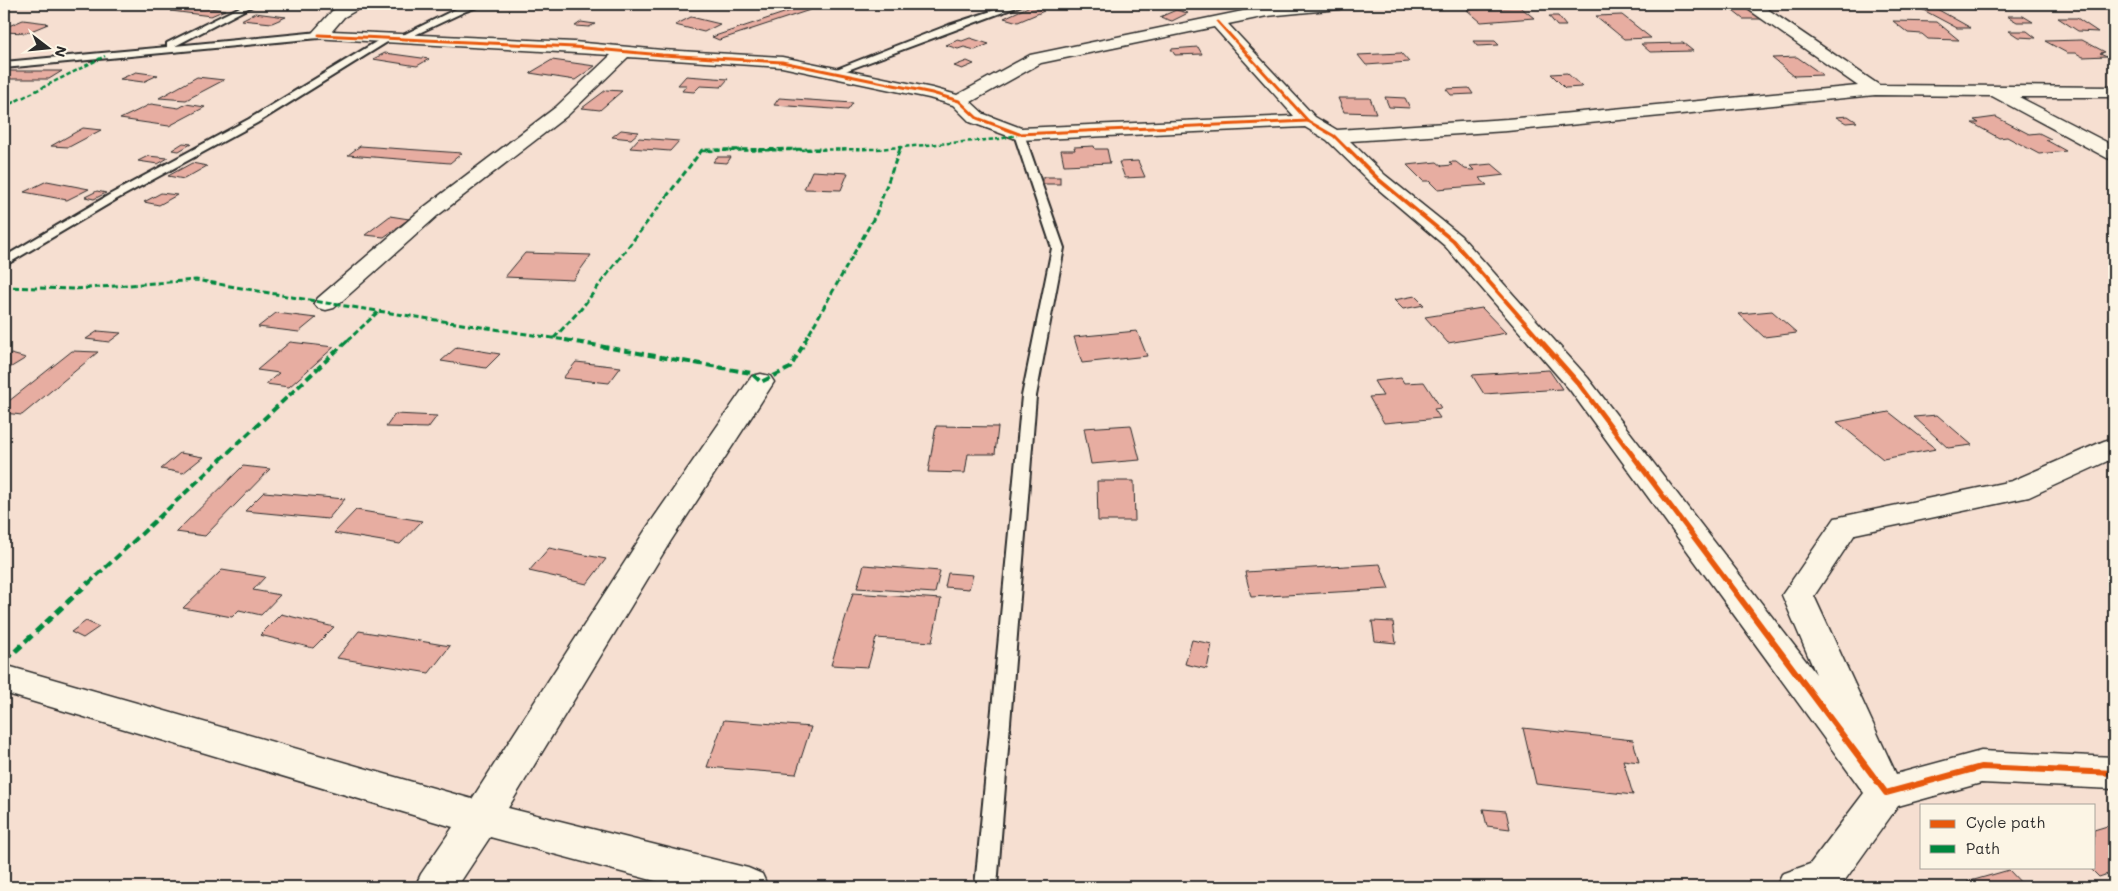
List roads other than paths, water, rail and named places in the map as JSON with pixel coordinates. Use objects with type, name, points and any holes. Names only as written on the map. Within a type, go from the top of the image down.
[{"type":"street","points":[[319,36],[338,14],[357,4]]},
{"type":"street","points":[[960,101],[1036,59],[1267,11],[1338,4]]},
{"type":"street","points":[[1750,4],[1875,90]]},
{"type":"street","points":[[1218,22],[1308,121],[1334,136],[1378,179],[1453,240],[1579,384],[1886,793]]},
{"type":"street","points":[[319,36],[395,37],[574,47],[782,62],[932,93],[960,101],[977,118],[1019,134],[1308,121]]},
{"type":"street","points":[[326,303],[430,212],[562,111],[624,52]]},
{"type":"street","points":[[1334,136],[1507,125],[1875,90],[2114,92]]},
{"type":"street","points":[[1993,90],[2114,154]]},
{"type":"street","points":[[435,887],[481,818],[659,534],[761,382]]},
{"type":"street","points":[[1886,793],[1798,595],[1845,525],[2020,490],[2114,447]]},
{"type":"street","points":[[4,679],[481,818],[748,887]]},
{"type":"street","points":[[1796,887],[1823,878],[1886,793],[1980,767],[2114,773]]},
{"type":"lane","points":[[162,49],[252,4]]},
{"type":"lane","points":[[4,262],[113,197],[253,121],[395,37],[463,9],[481,4]]},
{"type":"lane","points":[[834,72],[952,27],[1021,4]]},
{"type":"lane","points":[[4,65],[319,36]]},
{"type":"lane","points":[[986,887],[1029,396],[1058,248],[1019,134]]}]
